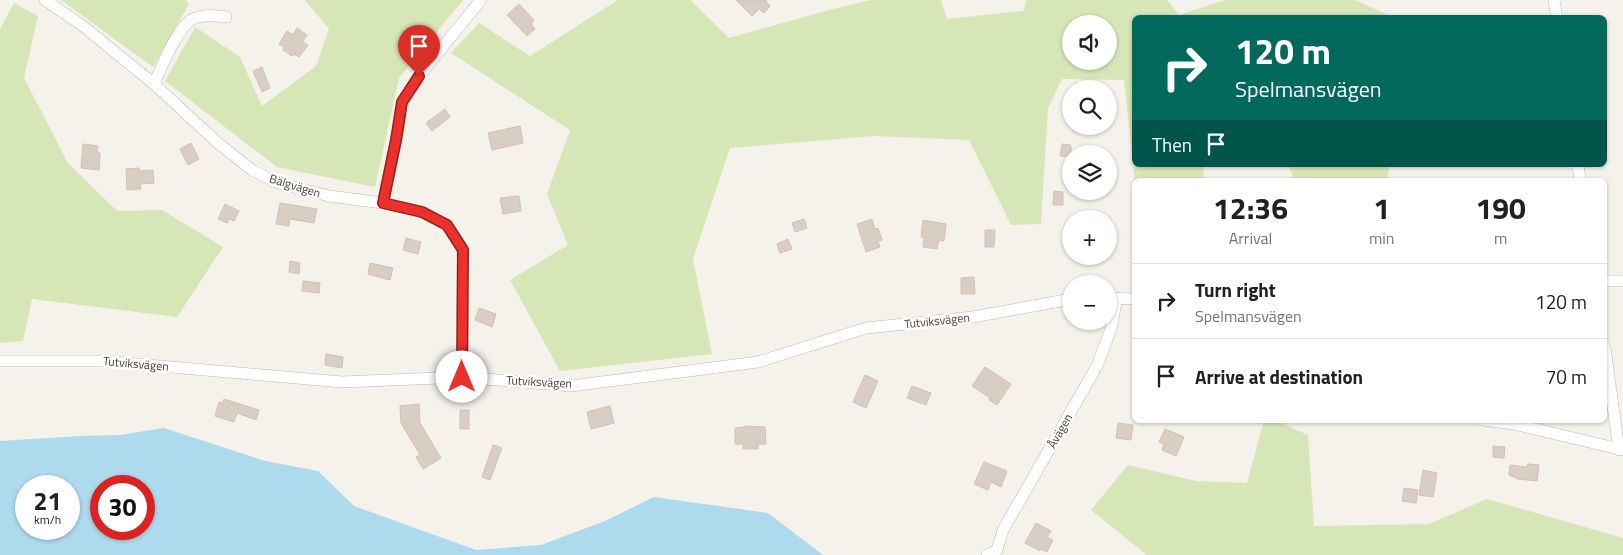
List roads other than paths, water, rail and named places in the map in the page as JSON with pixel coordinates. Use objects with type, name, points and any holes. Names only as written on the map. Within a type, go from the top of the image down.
[{"type":"street","name":"Bälgvägen","points":[[45,0],[83,26],[154,84],[219,144],[252,170],[275,182],[329,196],[383,203],[422,212],[447,225],[463,250],[462,377]]},
{"type":"street","points":[[383,203],[402,102],[419,76],[481,0]]},
{"type":"street","points":[[1554,0],[1556,15]]},
{"type":"street","points":[[154,84],[175,39],[193,18],[207,15],[226,17]]},
{"type":"street","points":[[1607,281],[1623,281]]},
{"type":"street","points":[[1117,298],[1132,300]]},
{"type":"street","name":"Tutviksvägen","points":[[0,360],[103,361],[342,382],[462,377],[571,386],[758,362],[866,328],[974,317],[1062,301]]},
{"type":"street","name":"Åvägen","points":[[995,553],[1003,530],[1097,366],[1111,330]]},
{"type":"street","points":[[1506,423],[1621,450],[1607,361]]},
{"type":"water","points":[[164,428],[265,461],[318,471],[354,506],[476,550],[541,545],[605,521],[654,497],[768,513],[823,555],[0,555],[0,441],[120,435]]}]
